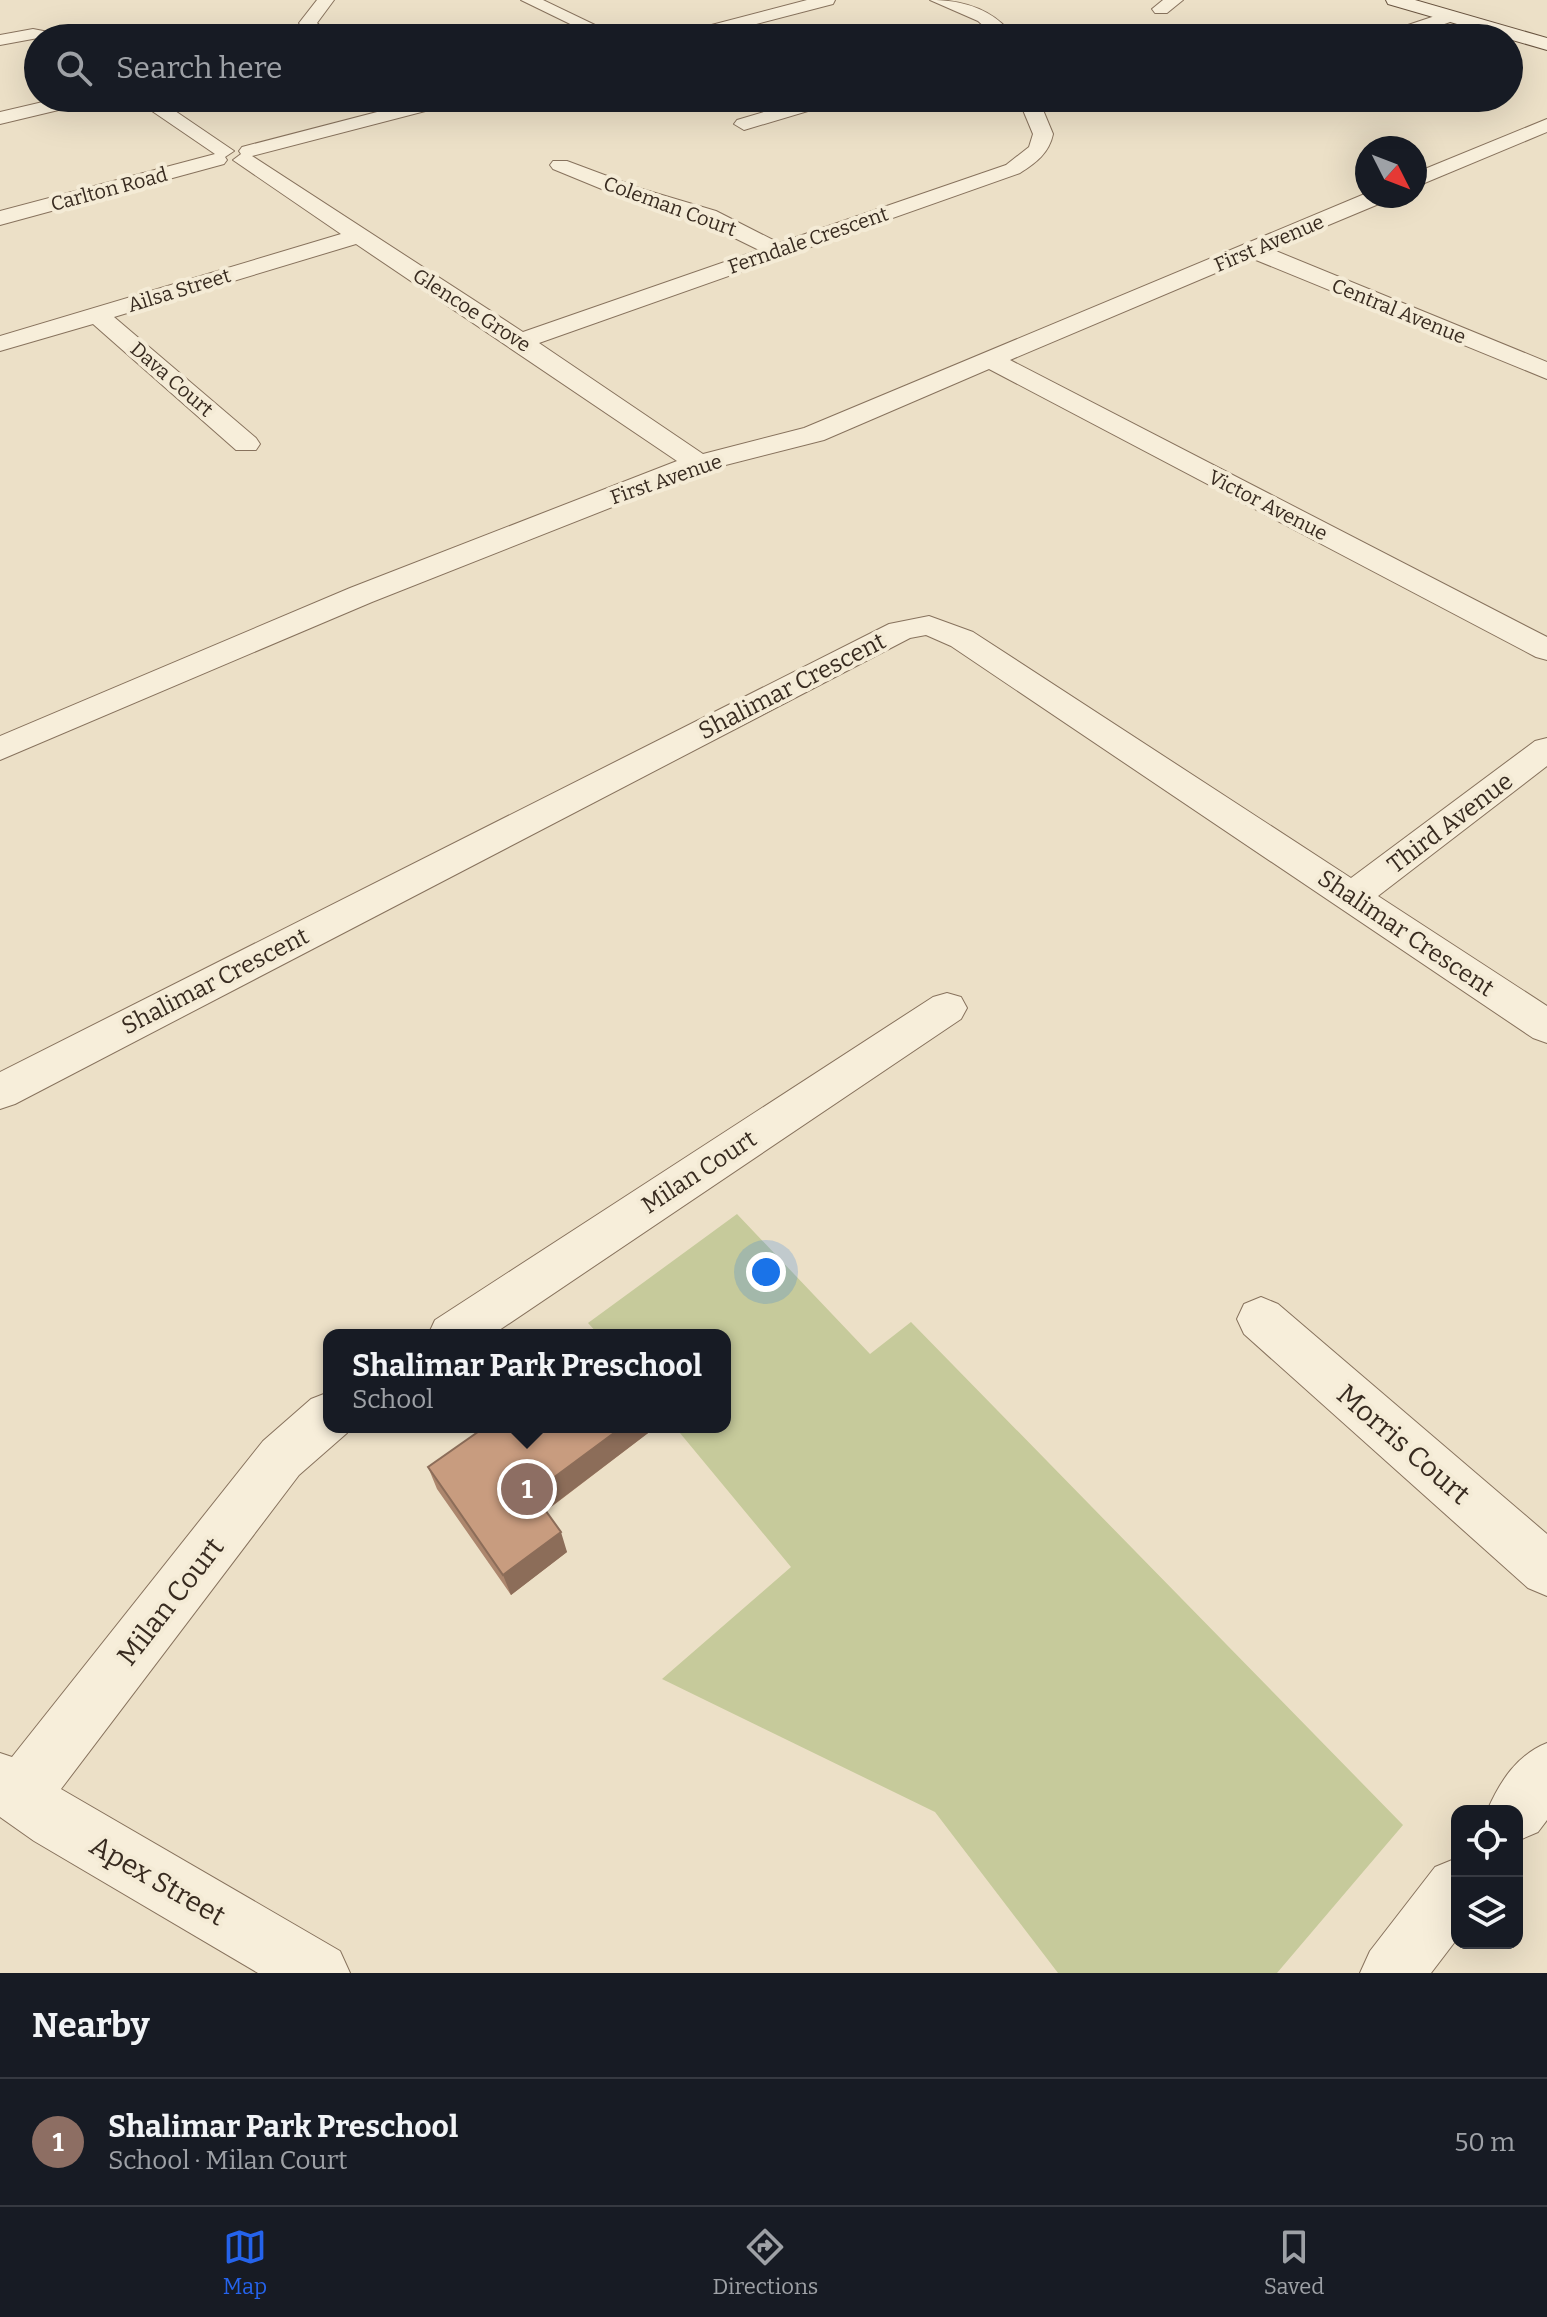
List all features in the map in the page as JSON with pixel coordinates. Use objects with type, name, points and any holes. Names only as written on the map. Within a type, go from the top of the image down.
[{"type":"main road","points":[[1395,0],[1478,24]]},
{"type":"main road","points":[[1523,37],[1547,44]]},
{"type":"street","points":[[309,24],[326,0]]},
{"type":"street","points":[[529,0],[582,24]]},
{"type":"street","points":[[938,0],[983,16],[995,24]]},
{"type":"street","points":[[734,24],[819,1]]},
{"type":"street","points":[[1427,24],[1450,16]]},
{"type":"street","points":[[0,40],[24,36]]},
{"type":"street","points":[[0,118],[26,112]]},
{"type":"street","name":"Glencoe Grove","points":[[165,112],[520,341],[698,463]]},
{"type":"street","name":"Carlton Road","points":[[0,218],[395,112]]},
{"type":"street","points":[[744,124],[784,112]]},
{"type":"street","name":"Ferndale Crescent","points":[[520,341],[1013,169],[1035,153],[1042,141],[1043,134],[1034,112]]},
{"type":"street","points":[[1427,176],[1547,125]]},
{"type":"street","name":"Coleman Court","points":[[560,165],[634,194],[708,216],[778,251]]},
{"type":"street","name":"First Avenue","points":[[0,749],[361,595],[698,463],[764,449],[814,434],[1355,206]]},
{"type":"street","name":"Ailsa Street","points":[[0,344],[358,236]]},
{"type":"street","name":"Central Avenue","points":[[1252,250],[1540,362]]},
{"type":"street","name":"Dava Court","points":[[97,315],[246,444]]},
{"type":"street","name":"Victor Avenue","points":[[990,360],[1547,650]]},
{"type":"street","name":"Shalimar Crescent","points":[[0,1092],[900,631],[929,625],[962,639],[1547,1027]]},
{"type":"street","name":"Third Avenue","points":[[1353,896],[1547,749]]},
{"type":"street","name":"Milan Court","points":[[461,1329],[947,1008]]},
{"type":"street","name":"Morris Court","points":[[1261,1319],[1547,1569]]},
{"type":"street","name":"Milan Court","points":[[10,1788],[281,1458],[323,1421]]},
{"type":"street","points":[[1522,1805],[1547,1772]]},
{"type":"street","name":"Apex Street","points":[[10,1788],[55,1820],[318,1973]]},
{"type":"street","points":[[1392,1973],[1451,1897]]},
{"type":"green space","points":[[737,1214],[870,1354],[911,1322],[1403,1825],[1277,1973],[1058,1973],[935,1812],[662,1679],[791,1567],[680,1433],[731,1433],[731,1329],[594,1329],[588,1323]]},
{"type":"building","points":[[476,1433],[614,1433],[533,1493],[561,1532],[503,1575],[428,1467]]},
{"type":"place","name":"Shalimar Park Preschool","points":[[527,1489]]}]
